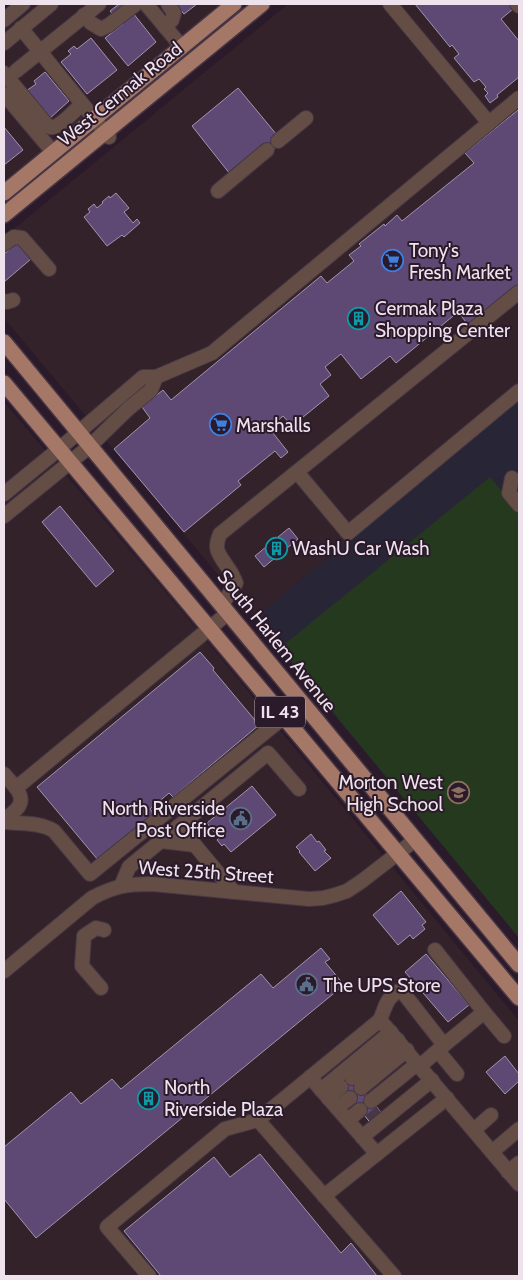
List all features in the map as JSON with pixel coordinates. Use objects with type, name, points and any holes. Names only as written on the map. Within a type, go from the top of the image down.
[{"type":"main road","name":"West Cermak Road","points":[[4,193],[234,4]]},
{"type":"main road","name":"West Cermak Road","points":[[4,215],[107,134],[262,4]]},
{"type":"main road","name":"South Harlem Avenue","points":[[4,342],[519,965]]},
{"type":"main road","name":"IL 43","points":[[4,383],[519,998]]},
{"type":"street","points":[[4,20],[23,4]]},
{"type":"street","points":[[4,43],[51,4]]},
{"type":"street","points":[[82,104],[60,124],[50,127],[10,72],[39,52],[99,4]]},
{"type":"street","points":[[84,16],[101,30],[136,4]]},
{"type":"street","points":[[146,4],[182,47]]},
{"type":"street","points":[[165,27],[172,20],[174,13],[168,4]]},
{"type":"street","points":[[390,4],[489,123]]},
{"type":"street","points":[[22,28],[39,52],[107,134]]},
{"type":"street","points":[[4,94],[53,152]]},
{"type":"street","points":[[4,494],[143,377],[156,377],[212,353],[519,98]]},
{"type":"street","points":[[218,191],[306,118]]},
{"type":"street","points":[[4,244],[14,237],[22,238],[49,269]]},
{"type":"street","points":[[16,788],[210,628],[225,609],[236,583],[218,554],[217,542],[220,534],[519,292]]},
{"type":"street","points":[[4,516],[90,446],[128,409],[151,390],[156,377]]},
{"type":"street","points":[[297,472],[348,533],[519,390]]},
{"type":"street","points":[[512,478],[509,493],[519,505]]},
{"type":"street","points":[[4,821],[42,826],[54,831],[90,874],[284,717]]},
{"type":"street","points":[[121,886],[129,867],[268,753],[299,789]]},
{"type":"street","points":[[4,774],[16,788],[21,800],[20,805],[4,821]]},
{"type":"street","points":[[179,826],[234,892]]},
{"type":"street","name":"West 25th Street","points":[[4,971],[92,898],[108,890],[134,884],[152,884],[308,899],[323,898],[347,891],[415,840]]},
{"type":"street","points":[[160,841],[195,845]]},
{"type":"street","points":[[101,988],[82,966],[84,936],[96,928],[104,930]]},
{"type":"street","points":[[435,950],[504,1036]]},
{"type":"street","points":[[149,1276],[107,1227],[225,1129],[258,1120],[380,1020],[387,1002],[393,994],[401,990],[457,1074]]},
{"type":"street","points":[[360,1134],[424,1071],[441,1048],[484,1012]]},
{"type":"street","points":[[380,1020],[492,1152],[514,1167],[519,1184]]},
{"type":"street","points":[[357,1083],[399,1041]]},
{"type":"street","points":[[329,1099],[399,1041]]},
{"type":"street","points":[[372,1101],[424,1071]]},
{"type":"street","points":[[381,1112],[424,1071]]},
{"type":"street","points":[[310,1077],[377,1154]]},
{"type":"street","points":[[329,1099],[346,1092]]},
{"type":"street","points":[[324,1196],[447,1098]]},
{"type":"street","points":[[348,1120],[360,1110]]},
{"type":"street","points":[[474,1130],[491,1115]]},
{"type":"street","points":[[258,1120],[394,1276]]},
{"type":"street","points":[[360,1134],[370,1122]]},
{"type":"street","points":[[492,1152],[519,1129]]},
{"type":"shaded area","points":[[16,4],[230,4],[4,189],[4,13]]},
{"type":"shaded area","name":"Cermak Plaza Shopping Center","points":[[288,4],[519,4],[519,400],[254,618],[4,318],[4,237]]},
{"type":"shaded area","name":"Morton West High School","points":[[519,400],[519,938],[254,618]]},
{"type":"shaded area","name":"North Riverside Plaza","points":[[4,402],[191,622],[519,1021],[519,1276],[4,1276]]},
{"type":"green space","name":"Morton West High School","points":[[490,477],[519,512],[519,938],[280,648]]},
{"type":"building","points":[[119,4],[127,4],[156,42],[128,66],[105,38],[123,24],[110,11]]},
{"type":"building","points":[[172,4],[197,4],[184,14],[177,6]]},
{"type":"building","points":[[415,4],[509,4],[513,9],[501,19],[519,41],[519,77],[490,103],[485,96],[488,93],[484,89],[486,87],[479,79],[474,82],[454,58],[459,54],[452,45],[450,47]]},
{"type":"building","points":[[91,38],[117,70],[87,94],[61,62],[71,54],[68,51],[74,46],[77,49]]},
{"type":"building","points":[[45,72],[69,101],[49,119],[26,91],[36,84],[34,81]]},
{"type":"building","points":[[238,88],[277,135],[280,144],[269,153],[230,174],[192,126]]},
{"type":"building","name":"Cermak Plaza Shopping Center","points":[[518,110],[519,286],[470,327],[458,312],[396,363],[390,356],[361,379],[341,354],[325,367],[331,375],[320,384],[329,396],[292,426],[283,416],[269,428],[288,452],[281,458],[275,451],[238,481],[241,485],[184,532],[114,449],[150,418],[142,407],[163,390],[171,400],[321,276],[327,283],[354,261],[349,255],[361,246],[359,244],[397,215],[402,221],[474,163],[465,153]]},
{"type":"building","points":[[4,127],[23,150],[4,165]]},
{"type":"building","points":[[116,193],[129,208],[124,212],[133,223],[137,219],[140,223],[124,237],[122,235],[107,246],[84,217],[90,212],[88,209],[94,204],[97,208],[109,196],[110,198]]},
{"type":"building","points":[[18,242],[31,259],[4,282],[4,254]]},
{"type":"building","points":[[60,506],[114,571],[96,587],[42,522]]},
{"type":"building","name":"WashU Car Wash","points":[[289,528],[298,539],[264,567],[255,556]]},
{"type":"building","points":[[200,652],[259,725],[173,797],[169,793],[150,809],[154,814],[98,860],[37,787]]},
{"type":"building","name":"North Riverside Post Office","points":[[252,786],[276,815],[231,852],[224,844],[222,846],[217,840],[219,838],[207,823]]},
{"type":"building","points":[[311,834],[317,842],[319,841],[326,850],[324,851],[331,858],[315,871],[296,847]]},
{"type":"building","points":[[401,891],[426,922],[422,925],[425,929],[413,939],[410,935],[398,945],[373,915]]},
{"type":"building","name":"North Riverside Plaza","points":[[321,948],[330,959],[325,962],[344,985],[36,1238],[4,1199],[4,1147],[71,1092],[81,1104],[112,1079],[121,1089],[261,974],[273,988]]},
{"type":"building","points":[[426,954],[469,1005],[448,1022],[405,972]]},
{"type":"building","points":[[505,1056],[519,1074],[519,1081],[505,1094],[486,1072]]},
{"type":"building","points":[[349,1073],[384,1116],[373,1126],[337,1082]]},
{"type":"building","points":[[260,1154],[341,1253],[351,1243],[377,1276],[161,1276],[124,1231],[214,1157],[230,1177]]},
{"type":"tunnel","points":[[370,1121],[381,1112]]},
{"type":"place","name":"Tony's Fresh Market","points":[[393,261]]},
{"type":"place","name":"Cermak Plaza Shopping Center","points":[[359,319]]},
{"type":"place","name":"Marshalls","points":[[220,425]]},
{"type":"place","name":"WashU Car Wash","points":[[276,548]]},
{"type":"place","name":"Morton West High School","points":[[459,793]]},
{"type":"place","name":"North Riverside Post Office","points":[[241,819]]},
{"type":"place","name":"The UPS Store","points":[[307,985]]},
{"type":"place","name":"North Riverside Plaza","points":[[148,1098]]}]
